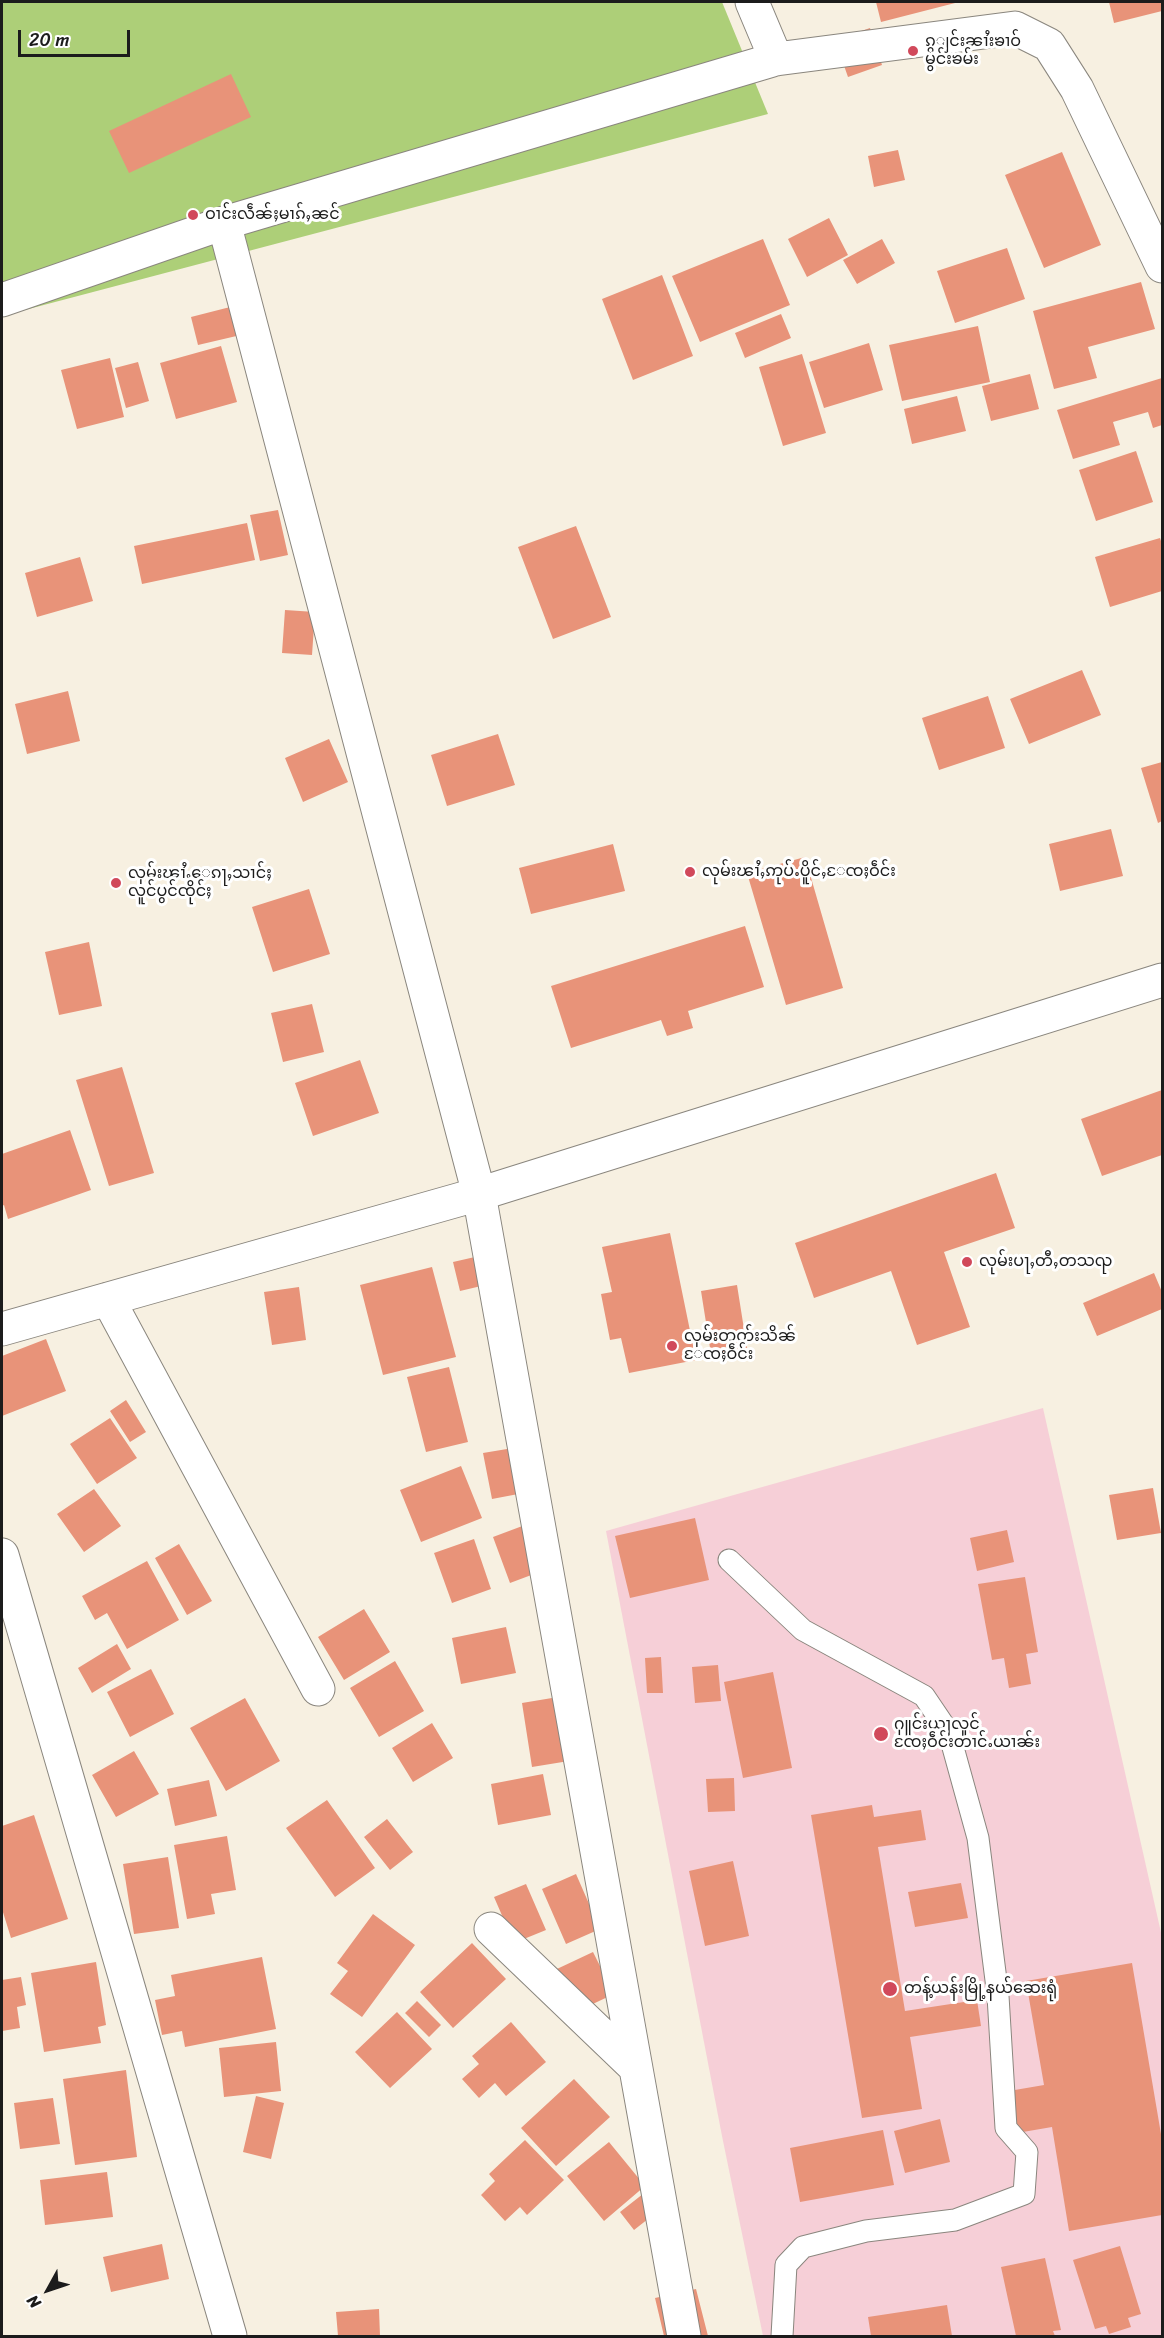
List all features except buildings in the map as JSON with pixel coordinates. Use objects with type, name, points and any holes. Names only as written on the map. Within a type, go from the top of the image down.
[{"type":"street","points":[[752,2],[776,59]]},
{"type":"street","points":[[2,300],[224,223],[776,59],[1015,28],[1049,45],[1077,89],[1162,266]]},
{"type":"street","points":[[224,223],[479,1194],[684,2337]]},
{"type":"street","points":[[2,1329],[479,1194],[1162,980]]},
{"type":"street","points":[[108,1299],[318,1689]]},
{"type":"street","points":[[2,1555],[230,2337]]},
{"type":"street","points":[[491,1929],[636,2068]]},
{"type":"lane","points":[[729,1560],[803,1630],[924,1696],[949,1732],[978,1838],[998,1996],[1006,2128],[1027,2152],[1024,2194],[955,2220],[866,2231],[803,2247],[786,2265],[782,2337]]},
{"type":"shaded area","name":"ႁူင်းယႃလူင် ၸႄႈဝဵင်းတၢင်ႉယၢၼ်း","points":[[1043,1408],[1162,1937],[1162,2336],[763,2336],[722,2136],[606,1531]]},
{"type":"green space","name":"ဝၢင်းလဵၼ်ႈမၢၵ်ႇၼင်","points":[[2,2],[722,2],[768,114],[2,316]]},
{"type":"place","name":"ၵွျင်းၼၢႆးၶၢဝ် မွင်းၶမ်း","points":[[913,51]]},
{"type":"place","name":"ဝၢင်းလဵၼ်ႈမၢၵ်ႇၼင်","points":[[193,215]]},
{"type":"place","name":"လုမ်းၽၢႆႇဢုပ်ႉပိူင်ႇႄၸႈဝဵင်း","points":[[690,872]]},
{"type":"place","name":"လုမ်းၽၢႆႇေၵႃႇသၢင်ႈ လူင်ပွင်ၸိုင်ႈ","points":[[116,883]]},
{"type":"place","name":"လုမ်းပႃႇတီႇတသၺ","points":[[967,1262]]},
{"type":"place","name":"လုမ်းတတ်းသိၼ် ႄၸႈဝဵင်း","points":[[672,1346]]},
{"type":"place","name":"ႁူင်းယႃလူင် ၸႄႈဝဵင်းတၢင်ႉယၢၼ်း","points":[[881,1734]]},
{"type":"place","name":"တန့်ယန်းမြို့နယ်ဆေးရုံ","points":[[890,1989]]}]
